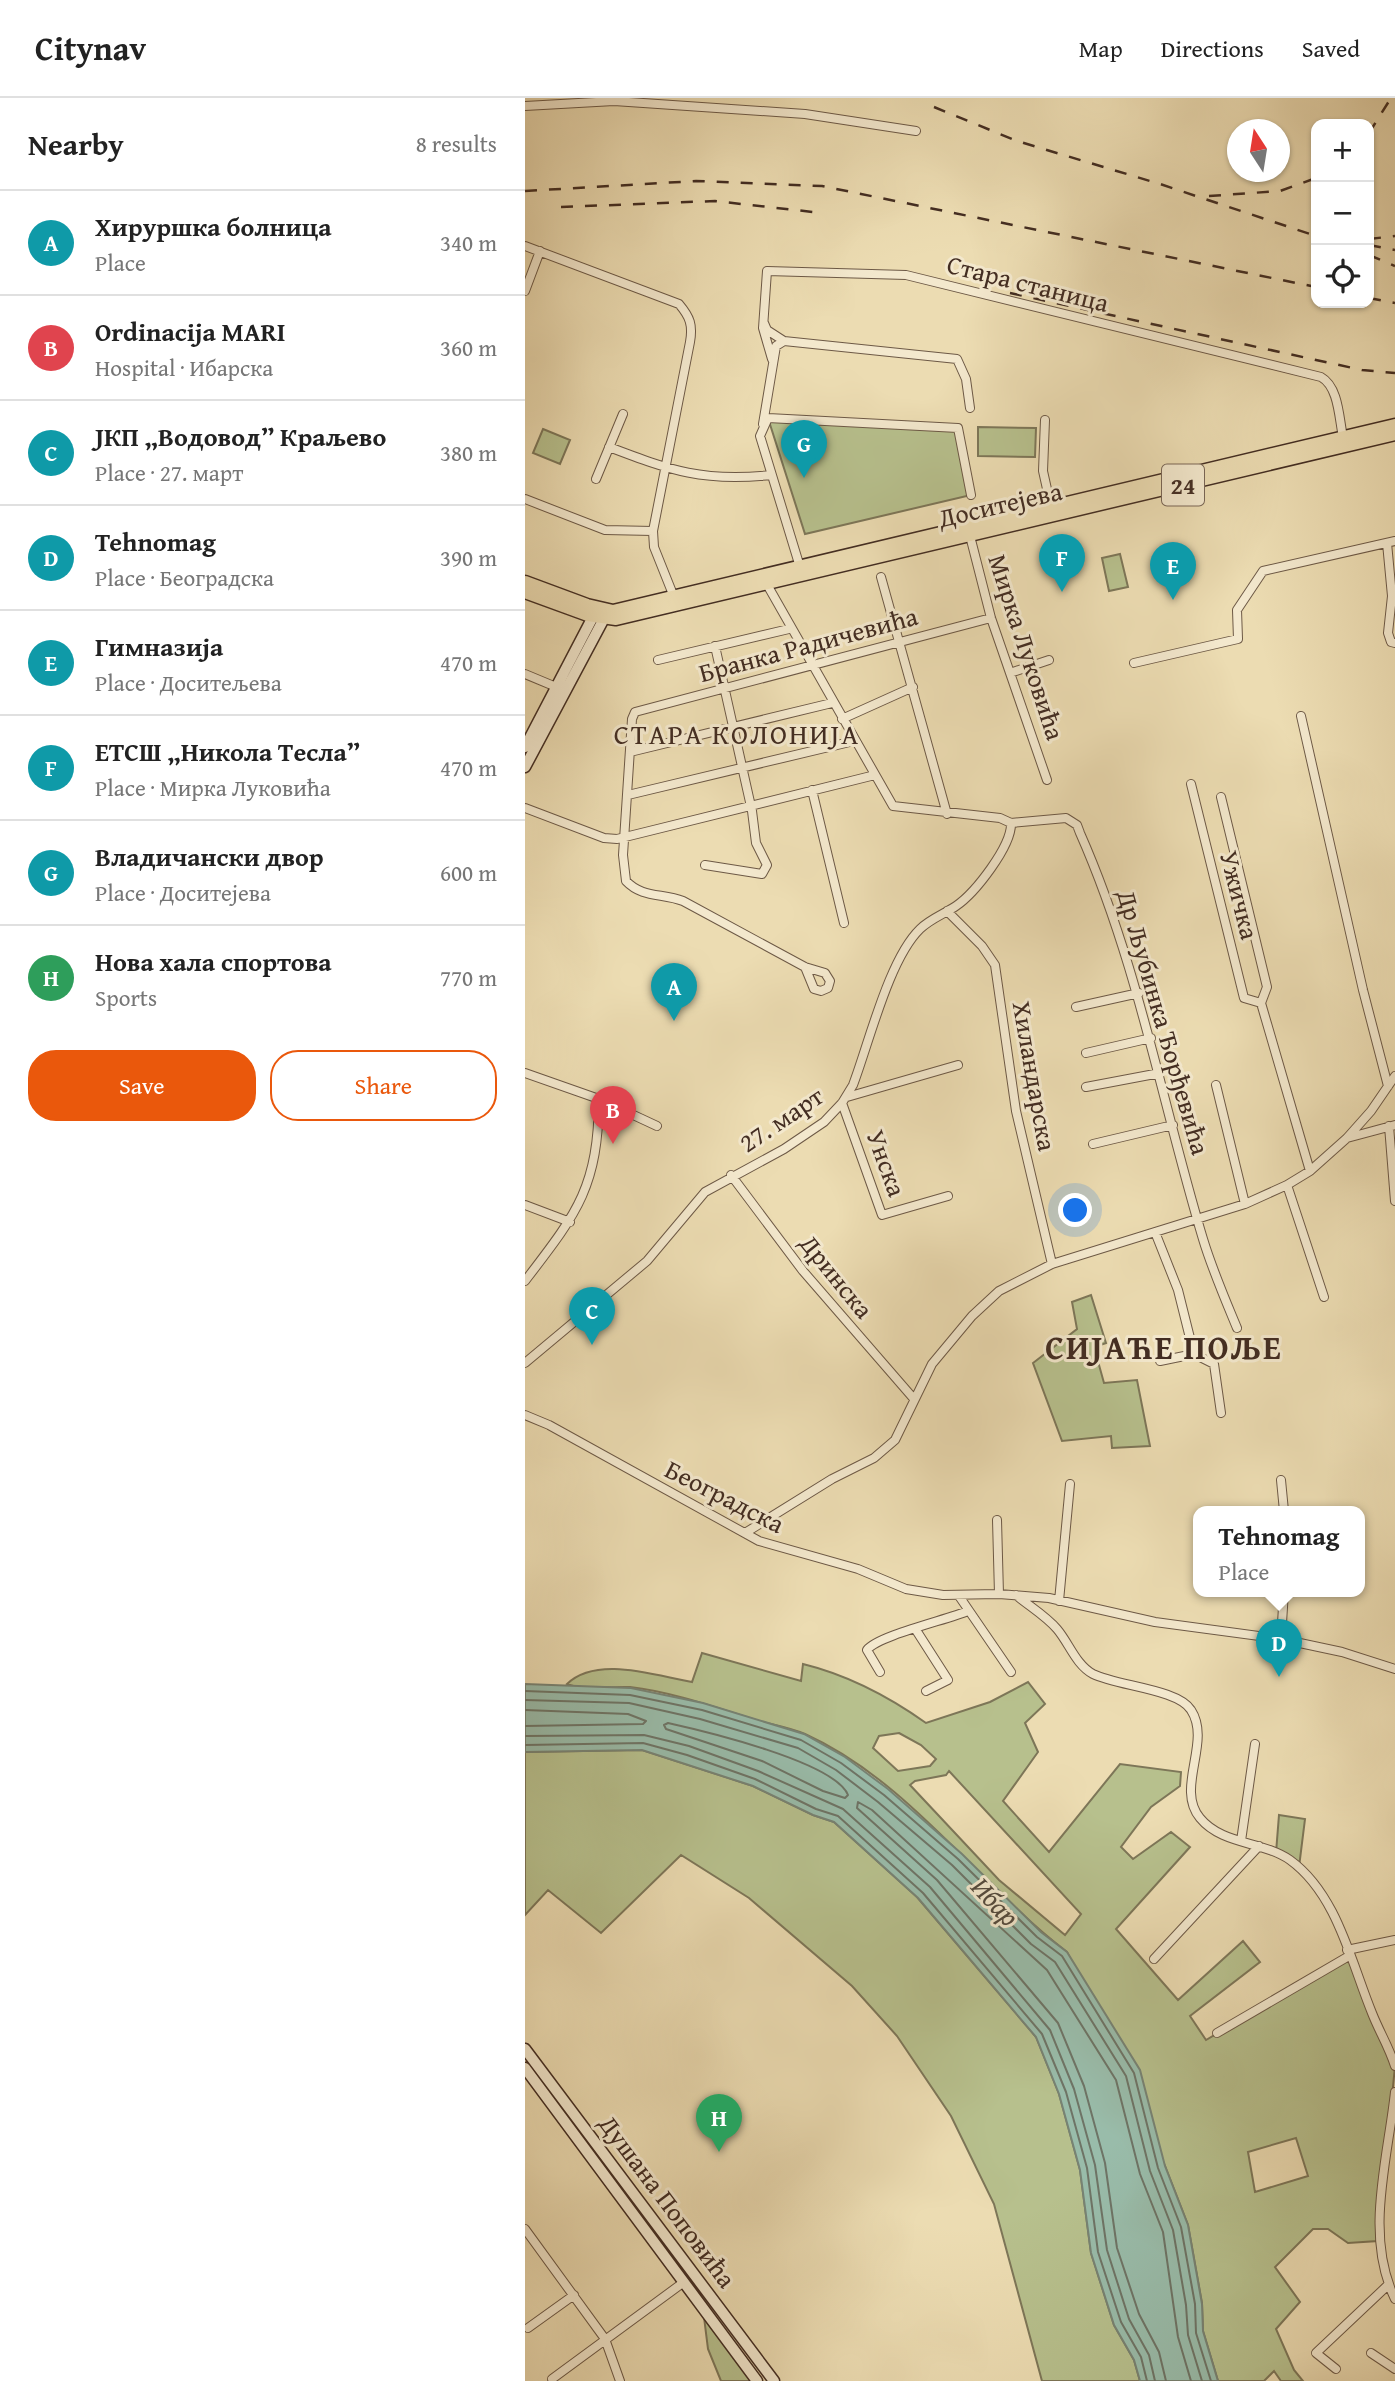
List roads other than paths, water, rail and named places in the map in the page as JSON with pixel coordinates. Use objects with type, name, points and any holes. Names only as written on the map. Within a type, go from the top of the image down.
[{"type":"main road","name":"Доситејева","points":[[969,531],[1051,507],[1395,425]]},
{"type":"main road","name":"Доситејева","points":[[604,615],[1395,434]]},
{"type":"main road","name":"Доситејева","points":[[604,615],[674,597],[764,580],[800,566],[845,560]]},
{"type":"main road","points":[[525,582],[604,615]]},
{"type":"main road","name":"24","points":[[525,592],[575,611],[604,615]]},
{"type":"main road","points":[[575,611],[584,618],[585,635]]},
{"type":"main road","points":[[525,767],[585,635],[604,615]]},
{"type":"main road","points":[[525,747],[597,636],[604,615]]},
{"type":"main road","name":"Душана Поповића","points":[[525,2049],[774,2381]]},
{"type":"main road","name":"Душана Поповића","points":[[525,2068],[757,2381]]},
{"type":"street","points":[[525,106],[614,101],[805,114],[916,131]]},
{"type":"street","points":[[525,246],[679,304],[688,314],[692,328],[653,531],[654,548],[674,597]]},
{"type":"street","points":[[525,291],[540,251]]},
{"type":"street","name":"Стара станица","points":[[772,359],[763,332],[767,271],[906,275],[1321,377],[1333,389],[1343,437]]},
{"type":"street","points":[[763,318],[767,330],[784,341],[957,359],[966,379],[969,408]]},
{"type":"street","name":"Стара станица","points":[[784,341],[776,346],[772,359],[760,436],[800,566]]},
{"type":"street","points":[[596,479],[623,414]]},
{"type":"street","points":[[763,424],[768,418],[958,428],[971,495]]},
{"type":"street","points":[[1045,420],[1044,471],[1051,507]]},
{"type":"street","points":[[609,447],[689,475],[718,478],[771,475]]},
{"type":"street","points":[[525,499],[605,530],[653,531]]},
{"type":"street","name":"Мирка Луковића","points":[[969,531],[991,618],[1047,779]]},
{"type":"street","points":[[1134,663],[1238,639],[1237,610],[1263,571],[1391,542],[1388,634],[1391,642],[1395,643]]},
{"type":"street","points":[[881,577],[947,814]]},
{"type":"street","points":[[764,580],[789,629],[893,806],[1000,818],[1011,823]]},
{"type":"street","name":"Бранка Радичевића","points":[[630,752],[635,712],[991,618]]},
{"type":"street","points":[[658,660],[789,629]]},
{"type":"street","points":[[705,865],[758,874],[765,872],[767,864],[756,843],[715,646]]},
{"type":"street","points":[[1010,673],[1049,660]]},
{"type":"street","points":[[525,674],[562,689]]},
{"type":"street","points":[[842,719],[913,687]]},
{"type":"street","points":[[805,967],[683,901],[667,895],[652,896],[628,884],[623,871],[630,752],[832,703]]},
{"type":"street","points":[[1301,716],[1363,990],[1388,1086]]},
{"type":"street","points":[[628,795],[854,741]]},
{"type":"street","points":[[525,808],[604,838],[624,838],[875,775]]},
{"type":"street","name":"Ужичка","points":[[1191,784],[1244,998],[1261,1003]]},
{"type":"street","points":[[812,790],[844,923]]},
{"type":"street","name":"Ужичка","points":[[1221,797],[1268,987],[1261,1003],[1310,1171]]},
{"type":"street","name":"Др Љубинка Ђорђевића","points":[[1011,823],[1050,817],[1066,818],[1077,825],[1109,901],[1139,993],[1208,1255],[1237,1328]]},
{"type":"street","name":"27. март","points":[[525,1363],[647,1261],[705,1192],[731,1175],[784,1149],[824,1122],[845,1100],[903,952],[918,930],[964,900],[983,879],[1008,838],[1011,823]]},
{"type":"street","name":"Хиландарска","points":[[947,911],[982,946],[997,973],[1016,1111],[1052,1264]]},
{"type":"street","points":[[1076,1007],[1139,993]]},
{"type":"street","points":[[1086,1052],[1151,1038]]},
{"type":"street","points":[[845,1100],[958,1065]]},
{"type":"street","points":[[525,1073],[599,1099],[657,1126]]},
{"type":"street","points":[[1086,1087],[1160,1073]]},
{"type":"street","points":[[745,1533],[832,1479],[874,1458],[895,1440],[932,1364],[972,1316],[999,1292],[1052,1264],[1245,1204],[1287,1185],[1310,1171],[1347,1138],[1395,1076]]},
{"type":"street","points":[[1216,1085],[1245,1204]]},
{"type":"street","points":[[525,1281],[571,1222],[591,1178],[599,1136],[599,1099]]},
{"type":"street","name":"Унска","points":[[845,1100],[882,1215],[948,1196]]},
{"type":"street","points":[[1364,1119],[1367,1127],[1375,1130]]},
{"type":"street","points":[[1093,1144],[1173,1125]]},
{"type":"street","points":[[1347,1138],[1392,1125],[1395,1201]]},
{"type":"street","name":"Дринска","points":[[731,1175],[803,1271],[914,1399]]},
{"type":"street","points":[[1287,1185],[1324,1297]]},
{"type":"street","points":[[525,1205],[571,1222]]},
{"type":"street","points":[[1156,1232],[1178,1290],[1194,1354]]},
{"type":"street","points":[[1160,1361],[1194,1354],[1214,1364],[1221,1413]]},
{"type":"street","name":"Београдска","points":[[525,1415],[549,1425],[745,1533],[787,1551],[858,1569],[906,1589],[959,1595],[1016,1595],[1059,1601],[1155,1622],[1280,1639],[1342,1652],[1395,1669]]},
{"type":"street","points":[[1281,1480],[1284,1506]]},
{"type":"street","points":[[1059,1601],[1070,1485]]},
{"type":"street","points":[[997,1520],[999,1594]]},
{"type":"street","points":[[959,1595],[1011,1672]]},
{"type":"street","points":[[1016,1595],[1056,1627],[1082,1666],[1091,1673],[1117,1684],[1173,1697],[1189,1706],[1197,1728],[1191,1795],[1194,1810],[1211,1828],[1288,1858],[1307,1874],[1329,1905],[1393,2050],[1395,2066]]},
{"type":"street","points":[[1280,1639],[1284,1597]]},
{"type":"street","points":[[880,1672],[867,1650],[869,1646],[886,1637],[916,1630],[968,1611]]},
{"type":"street","points":[[916,1630],[947,1680],[926,1691]]},
{"type":"street","points":[[1241,1841],[1255,1744]]},
{"type":"street","points":[[1154,1959],[1259,1846]]},
{"type":"street","points":[[1217,2033],[1348,1953],[1395,1940]]},
{"type":"street","points":[[1395,2092],[1378,2241],[1388,2285],[1395,2299]]},
{"type":"street","points":[[525,2229],[605,2340],[620,2381]]},
{"type":"street","points":[[552,2379],[684,2282]]},
{"type":"street","points":[[1336,2369],[1316,2353],[1388,2285]]},
{"type":"street","points":[[528,2328],[574,2295]]},
{"type":"street","points":[[1371,2353],[1395,2369]]},
{"type":"water","name":"Ибар","points":[[525,1684],[631,1688],[703,1703],[804,1734],[845,1757],[888,1789],[962,1854],[1041,1932],[1067,1952],[1140,2070],[1165,2166],[1188,2225],[1202,2304],[1203,2331],[1218,2381],[1140,2381],[1134,2360],[1114,2325],[1091,2253],[1080,2170],[1059,2094],[1036,2037],[918,1898],[834,1822],[813,1815],[753,1786],[642,1750],[525,1752]]},
{"type":"railway","points":[[1374,125],[1391,98]]},
{"type":"railway","points":[[934,107],[1017,141],[1160,184],[1311,234]]},
{"type":"railway","points":[[1209,196],[1280,191],[1311,180]]},
{"type":"railway","points":[[525,191],[696,181],[822,186],[1311,286]]},
{"type":"railway","points":[[561,207],[715,201],[822,213]]},
{"type":"railway","points":[[1374,238],[1395,236]]},
{"type":"railway","points":[[1374,246],[1395,250]]},
{"type":"railway","points":[[1374,257],[1395,266]]},
{"type":"railway","points":[[1010,293],[1362,370],[1395,373]]},
{"type":"railway","points":[[1374,299],[1395,303]]},
{"type":"place","name":"Владичански двор","points":[[804,478]]},
{"type":"place","name":"ЕТСШ „Никола Тесла”","points":[[1062,592]]},
{"type":"place","name":"Гимназија","points":[[1173,600]]},
{"type":"place","name":"Хируршка болница","points":[[674,1021]]},
{"type":"place","name":"Ordinacija MARI","points":[[613,1144]]},
{"type":"place","name":"ЈКП „Водовод” Краљево","points":[[592,1345]]},
{"type":"place","name":"Tehnomag","points":[[1279,1677]]},
{"type":"place","name":"Нова хала спортова","points":[[719,2152]]},
{"type":"district","name":"СТАРА КОЛОНИЈА","points":[[737,733]]},
{"type":"district","name":"СИЈАЋЕ ПОЉЕ","points":[[1164,1347]]}]
